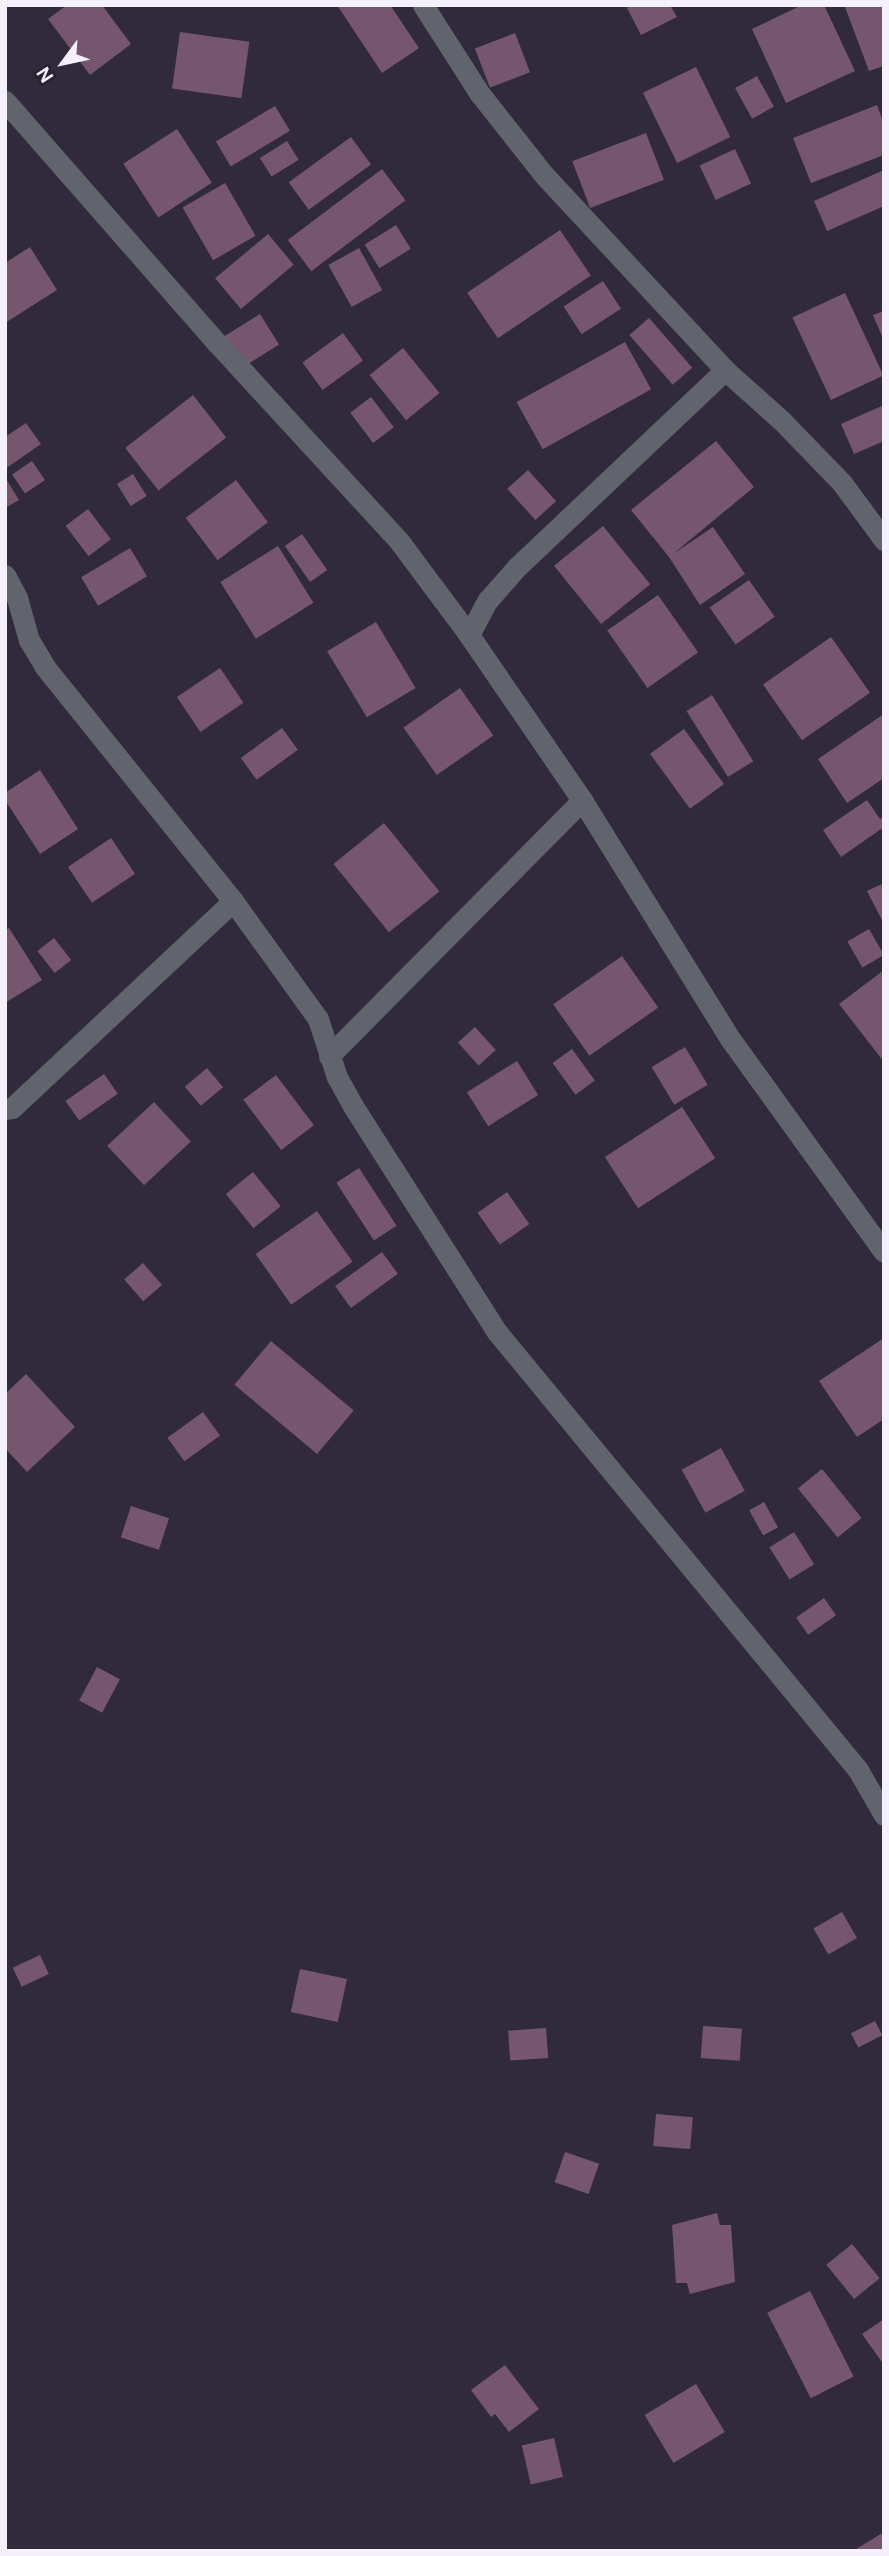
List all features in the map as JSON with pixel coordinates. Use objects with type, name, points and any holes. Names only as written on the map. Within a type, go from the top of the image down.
[{"type":"street","points":[[423,5],[480,94],[544,176],[725,370],[782,421],[842,483],[884,540]]},
{"type":"street","points":[[5,101],[153,271],[399,541],[469,635],[582,800],[731,1040],[884,1252]]},
{"type":"street","points":[[469,635],[488,600],[517,567],[725,370]]},
{"type":"street","points":[[5,575],[17,598],[29,639],[45,667],[233,901],[318,1019],[326,1037],[329,1056],[353,1106],[497,1332],[858,1770],[884,1815]]},
{"type":"street","points":[[329,1056],[582,800]]},
{"type":"street","points":[[5,1109],[12,1108],[233,901]]},
{"type":"building","points":[[67,5],[102,5],[131,44],[90,75],[48,19]]},
{"type":"building","points":[[337,5],[390,5],[419,48],[382,73]]},
{"type":"building","points":[[632,5],[670,5],[677,17],[641,35],[627,8]]},
{"type":"building","points":[[802,5],[824,5],[855,71],[786,103],[752,29]]},
{"type":"building","points":[[884,5],[884,66],[869,71],[845,7]]},
{"type":"building","points":[[180,32],[249,42],[241,98],[172,88]]},
{"type":"building","points":[[515,33],[530,72],[490,88],[475,48]]},
{"type":"building","points":[[696,67],[730,137],[677,163],[643,93]]},
{"type":"building","points":[[757,76],[774,107],[752,119],[735,88]]},
{"type":"building","points":[[877,105],[884,124],[884,155],[811,183],[793,138]]},
{"type":"building","points":[[275,106],[290,131],[231,166],[216,142]]},
{"type":"building","points":[[177,129],[212,183],[158,218],[123,164]]},
{"type":"building","points":[[646,133],[664,180],[590,208],[572,161]]},
{"type":"building","points":[[351,137],[371,165],[309,210],[289,182]]},
{"type":"building","points":[[287,141],[299,160],[272,177],[260,158]]},
{"type":"building","points":[[735,149],[751,183],[716,200],[700,165]]},
{"type":"building","points":[[382,169],[405,200],[311,271],[288,240]]},
{"type":"building","points":[[884,170],[884,206],[827,231],[814,201]]},
{"type":"building","points":[[225,183],[255,236],[213,260],[183,208]]},
{"type":"building","points":[[396,225],[411,249],[379,268],[365,245]]},
{"type":"building","points":[[560,230],[591,276],[498,338],[467,293]]},
{"type":"building","points":[[268,234],[294,265],[241,309],[215,278]]},
{"type":"building","points":[[30,247],[57,290],[5,323],[5,263]]},
{"type":"building","points":[[359,248],[382,290],[352,307],[328,265]]},
{"type":"building","points":[[603,281],[621,309],[582,334],[564,307]]},
{"type":"building","points":[[845,293],[883,375],[831,400],[792,318]]},
{"type":"building","points":[[884,311],[884,341],[873,315]]},
{"type":"building","points":[[260,314],[279,345],[233,373],[214,343]]},
{"type":"building","points":[[649,318],[692,368],[673,385],[629,335]]},
{"type":"building","points":[[343,333],[363,361],[323,390],[303,362]]},
{"type":"building","points":[[625,342],[651,389],[543,449],[517,402]]},
{"type":"building","points":[[403,348],[440,393],[406,420],[370,375]]},
{"type":"building","points":[[193,395],[226,438],[158,490],[125,448]]},
{"type":"building","points":[[371,397],[394,427],[373,443],[350,413]]},
{"type":"building","points":[[884,405],[884,441],[854,454],[841,424]]},
{"type":"building","points":[[26,423],[41,444],[5,469],[5,437]]},
{"type":"building","points":[[716,441],[754,487],[673,554],[713,527],[745,574],[700,605],[669,557],[631,510]]},
{"type":"building","points":[[32,461],[45,480],[25,493],[12,474]]},
{"type":"building","points":[[528,470],[556,501],[535,520],[507,489]]},
{"type":"building","points":[[133,474],[147,496],[131,506],[117,484]]},
{"type":"building","points":[[5,477],[19,500],[5,508]]},
{"type":"building","points":[[236,480],[268,522],[218,560],[186,518]]},
{"type":"building","points":[[88,509],[111,539],[89,556],[66,526]]},
{"type":"building","points":[[603,526],[650,584],[601,624],[554,566]]},
{"type":"building","points":[[302,534],[327,570],[310,582],[285,546]]},
{"type":"building","points":[[278,546],[314,603],[256,639],[220,582]]},
{"type":"building","points":[[130,548],[147,576],[98,606],[81,577]]},
{"type":"building","points":[[749,580],[775,617],[735,644],[710,608]]},
{"type":"building","points":[[658,595],[698,652],[647,688],[607,631]]},
{"type":"building","points":[[376,622],[416,688],[367,717],[327,651]]},
{"type":"building","points":[[831,637],[870,693],[802,740],[763,685]]},
{"type":"building","points":[[220,668],[243,703],[200,732],[177,697]]},
{"type":"building","points":[[460,688],[493,736],[437,775],[403,728]]},
{"type":"building","points":[[712,695],[753,761],[728,777],[687,711]]},
{"type":"building","points":[[884,714],[884,778],[847,803],[818,759]]},
{"type":"building","points":[[282,728],[298,750],[257,780],[241,758]]},
{"type":"building","points":[[684,729],[724,784],[690,809],[650,754]]},
{"type":"building","points":[[40,770],[78,829],[40,854],[5,800],[5,793]]},
{"type":"building","points":[[867,800],[880,819],[884,816],[884,833],[881,829],[841,857],[823,830]]},
{"type":"building","points":[[384,823],[439,891],[389,932],[333,864]]},
{"type":"building","points":[[111,838],[135,874],[92,903],[68,867]]},
{"type":"building","points":[[884,883],[884,924],[867,891]]},
{"type":"building","points":[[9,928],[42,980],[5,1003],[5,930]]},
{"type":"building","points":[[869,929],[884,955],[862,967],[847,942]]},
{"type":"building","points":[[54,938],[71,960],[55,973],[37,951]]},
{"type":"building","points":[[622,956],[658,1008],[589,1056],[553,1004]]},
{"type":"building","points":[[884,970],[884,1062],[839,1004]]},
{"type":"building","points":[[475,1027],[496,1050],[479,1065],[458,1042]]},
{"type":"building","points":[[685,1047],[708,1085],[674,1105],[652,1067]]},
{"type":"building","points":[[572,1049],[595,1081],[576,1095],[553,1063]]},
{"type":"building","points":[[517,1061],[538,1095],[488,1126],[467,1092]]},
{"type":"building","points":[[207,1068],[223,1087],[201,1106],[185,1087]]},
{"type":"building","points":[[104,1074],[118,1094],[79,1121],[65,1101]]},
{"type":"building","points":[[276,1075],[314,1125],[281,1150],[243,1100]]},
{"type":"building","points":[[154,1102],[191,1141],[144,1185],[107,1146]]},
{"type":"building","points":[[682,1107],[715,1158],[638,1208],[605,1157]]},
{"type":"building","points":[[359,1168],[397,1226],[374,1241],[336,1183]]},
{"type":"building","points":[[253,1172],[281,1206],[253,1228],[226,1194]]},
{"type":"building","points":[[507,1192],[529,1224],[500,1245],[478,1213]]},
{"type":"building","points":[[317,1211],[353,1262],[291,1305],[256,1254]]},
{"type":"building","points":[[382,1252],[398,1274],[351,1308],[335,1286]]},
{"type":"building","points":[[143,1263],[162,1285],[143,1301],[124,1279]]},
{"type":"building","points":[[884,1338],[884,1419],[857,1437],[819,1381]]},
{"type":"building","points":[[271,1341],[354,1410],[317,1454],[234,1385]]},
{"type":"building","points":[[26,1374],[75,1427],[27,1472],[5,1448],[5,1394]]},
{"type":"building","points":[[203,1412],[220,1435],[184,1461],[167,1438]]},
{"type":"building","points":[[721,1448],[745,1491],[705,1513],[682,1470]]},
{"type":"building","points":[[822,1469],[862,1518],[838,1537],[798,1489]]},
{"type":"building","points":[[764,1502],[778,1527],[763,1536],[749,1510]]},
{"type":"building","points":[[131,1506],[169,1518],[159,1550],[121,1537]]},
{"type":"building","points":[[794,1532],[814,1564],[790,1580],[769,1547]]},
{"type":"building","points":[[824,1598],[836,1615],[808,1635],[796,1618]]},
{"type":"building","points":[[97,1667],[120,1679],[102,1713],[79,1701]]},
{"type":"building","points":[[842,1912],[857,1938],[828,1954],[813,1928]]},
{"type":"building","points":[[40,1955],[49,1974],[22,1987],[13,1968]]},
{"type":"building","points":[[300,1969],[347,1979],[338,2022],[291,2012]]},
{"type":"building","points":[[875,2021],[882,2035],[858,2048],[851,2033]]},
{"type":"building","points":[[703,2026],[742,2029],[740,2061],[701,2058]]},
{"type":"building","points":[[546,2028],[548,2058],[510,2061],[508,2031]]},
{"type":"building","points":[[656,2114],[693,2117],[690,2149],[653,2146]]},
{"type":"building","points":[[565,2152],[599,2164],[589,2194],[555,2182]]},
{"type":"building","points":[[717,2213],[720,2225],[731,2225],[735,2282],[690,2294],[687,2283],[676,2283],[672,2225]]},
{"type":"building","points":[[852,2244],[880,2278],[854,2299],[826,2265]]},
{"type":"building","points":[[810,2291],[854,2377],[811,2398],[767,2313]]},
{"type":"building","points":[[884,2319],[884,2365],[862,2334]]},
{"type":"building","points":[[505,2365],[539,2409],[509,2432],[495,2414],[491,2417],[471,2390]]},
{"type":"building","points":[[696,2384],[725,2432],[673,2463],[645,2415]]},
{"type":"building","points":[[554,2438],[563,2477],[531,2484],[522,2445]]},
{"type":"building","points":[[884,2532],[884,2551],[853,2551]]}]
